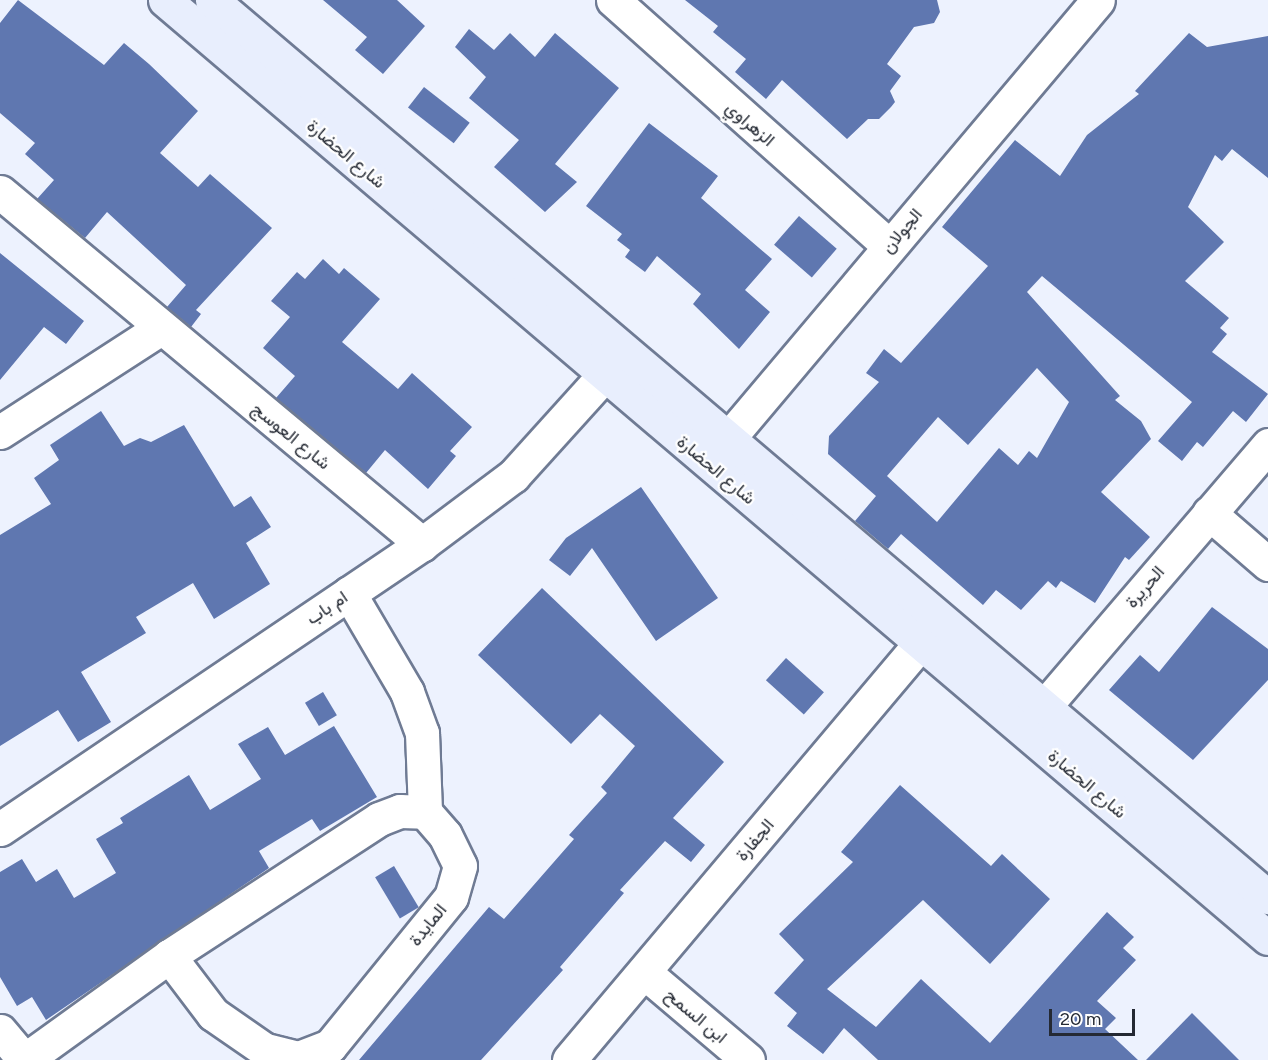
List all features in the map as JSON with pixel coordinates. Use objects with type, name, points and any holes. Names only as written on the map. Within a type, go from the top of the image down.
[{"type":"street","name":"شارع الحضارة","points":[[165,0],[615,364],[1034,718],[1268,897]]},
{"type":"street","name":"شارع الحضارة","points":[[212,0],[615,364]]},
{"type":"street","name":"الزهراوي","points":[[613,0],[889,246]]},
{"type":"street","name":"الجولان","points":[[717,450],[1098,0]]},
{"type":"street","name":"شارع العوسج","points":[[0,192],[159,329],[422,544]]},
{"type":"street","points":[[0,432],[159,329]]},
{"type":"street","name":"ام باب","points":[[0,829],[422,544],[513,476],[615,364]]},
{"type":"street","name":"الحريرة","points":[[1034,718],[1268,445]]},
{"type":"street","points":[[1209,513],[1268,564]]},
{"type":"street","points":[[0,1031],[25,1060],[169,956],[379,819],[400,811],[425,812],[422,733],[407,692],[349,593]]},
{"type":"street","name":"الجفارة","points":[[569,1060],[931,631]]},
{"type":"street","name":"شارع الحضارة","points":[[1034,718],[1268,938]]},
{"type":"street","name":"المايدة","points":[[169,956],[213,1014],[265,1050],[298,1058],[330,1046],[451,897],[460,866],[445,835],[425,812]]},
{"type":"street","name":"ابن السمح","points":[[644,972],[748,1060]]},
{"type":"building","points":[[18,0],[104,65],[124,43],[149,64],[198,111],[160,153],[198,187],[210,174],[272,228],[196,310],[201,314],[191,327],[167,307],[186,285],[107,212],[85,238],[37,199],[54,180],[25,154],[35,143],[0,113],[0,23]]},
{"type":"building","points":[[323,0],[397,0],[425,26],[383,74],[355,50],[367,37]]},
{"type":"building","points":[[685,0],[937,0],[940,12],[934,23],[914,27],[887,64],[901,76],[890,91],[895,102],[879,119],[868,119],[847,139],[782,80],[766,99],[735,72],[746,59],[713,32],[718,26]]},
{"type":"building","points":[[469,29],[494,50],[510,33],[535,57],[555,33],[619,88],[555,164],[577,182],[545,212],[494,167],[519,140],[469,98],[486,77],[455,47]]},
{"type":"building","points":[[1189,33],[1207,47],[1268,36],[1268,178],[1232,149],[1222,161],[1215,155],[1188,207],[1224,242],[1185,281],[1229,318],[1220,328],[1227,334],[1212,352],[1268,394],[1246,422],[1233,411],[1203,447],[1197,442],[1182,461],[1158,441],[1192,402],[1042,276],[1027,292],[1120,396],[1115,400],[1141,421],[1151,439],[1101,492],[1150,537],[1129,560],[1125,557],[1095,603],[1061,581],[1056,588],[1048,581],[1021,610],[996,590],[983,605],[901,534],[888,549],[855,521],[876,496],[828,454],[829,436],[879,382],[866,373],[884,349],[901,363],[988,266],[942,227],[1015,140],[1060,176],[1087,135],[1139,94],[1135,91]],"holes":[[[1037,368],[1069,402],[1037,458],[1029,451],[1018,465],[999,448],[937,522],[887,476],[938,417],[968,445]]]},
{"type":"building","points":[[424,87],[470,123],[454,143],[408,107]]},
{"type":"building","points":[[649,123],[718,176],[701,198],[772,259],[745,290],[770,312],[739,349],[693,304],[701,294],[657,256],[645,272],[625,257],[630,250],[617,240],[622,234],[586,206]]},
{"type":"building","points":[[799,216],[837,249],[812,277],[774,245]]},
{"type":"building","points":[[0,253],[84,321],[66,344],[44,327],[0,380]]},
{"type":"building","points":[[323,259],[339,274],[344,268],[380,299],[342,342],[398,389],[412,373],[472,427],[450,451],[456,456],[428,489],[385,450],[366,473],[276,398],[295,376],[263,348],[290,317],[271,301],[297,272],[305,279]]},
{"type":"building","points":[[101,411],[124,446],[140,438],[151,442],[184,425],[234,507],[251,496],[271,527],[246,543],[270,584],[214,619],[193,583],[136,617],[146,633],[81,672],[111,722],[78,742],[58,710],[0,746],[0,535],[51,504],[34,478],[59,460],[50,445]]},
{"type":"building","points":[[641,487],[718,598],[656,641],[592,548],[570,576],[549,560],[566,538]]},
{"type":"building","points":[[542,588],[724,762],[673,818],[705,845],[691,862],[665,841],[620,890],[624,893],[560,967],[563,970],[481,1060],[359,1060],[489,907],[504,919],[574,839],[569,835],[607,793],[601,787],[635,746],[600,714],[571,744],[478,655]]},
{"type":"building","points":[[1212,607],[1268,649],[1268,680],[1193,760],[1109,690],[1140,655],[1159,672]]},
{"type":"building","points":[[786,658],[824,692],[804,714],[766,680]]},
{"type":"building","points":[[323,692],[337,715],[319,726],[305,703]]},
{"type":"building","points":[[334,726],[377,797],[320,831],[312,819],[259,851],[269,868],[46,1020],[32,997],[17,1006],[0,977],[0,872],[22,859],[36,882],[57,869],[74,898],[116,873],[96,839],[123,823],[120,818],[189,775],[210,810],[261,779],[238,744],[268,727],[285,755]]},
{"type":"building","points":[[900,785],[991,866],[1002,854],[1050,899],[990,964],[923,900],[827,989],[876,1027],[921,979],[990,1043],[1107,912],[1134,937],[1123,948],[1136,960],[1097,1001],[1116,1018],[1105,1029],[1138,1060],[878,1060],[844,1028],[823,1054],[787,1026],[797,1013],[774,993],[804,960],[779,934],[853,862],[841,852]]},
{"type":"building","points":[[394,866],[419,907],[400,918],[375,877]]},
{"type":"building","points":[[1192,1013],[1239,1060],[1146,1060]]}]
